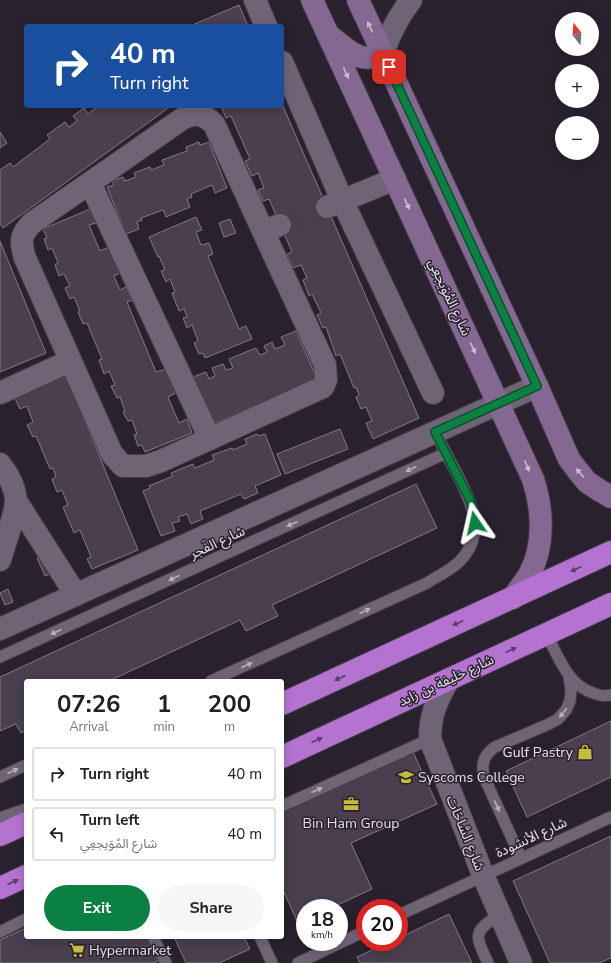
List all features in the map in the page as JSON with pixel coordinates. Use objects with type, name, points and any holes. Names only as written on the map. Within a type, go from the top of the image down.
[{"type":"highway","points":[[284,703],[611,552]]},
{"type":"highway","name":"شارع خليفة بن زايد","points":[[284,756],[611,604]]},
{"type":"highway","points":[[0,835],[24,824]]},
{"type":"highway","points":[[0,888],[24,877]]},
{"type":"street","points":[[255,0],[265,24]]},
{"type":"street","name":"شارع المُوَيجعِي","points":[[312,0],[533,479],[541,511],[539,543],[529,574],[513,598]]},
{"type":"street","points":[[358,0],[537,386],[569,459],[588,482],[611,497]]},
{"type":"street","points":[[329,35],[356,56],[363,58],[377,57],[383,54],[395,23],[410,0]]},
{"type":"street","points":[[284,67],[334,204],[433,393]]},
{"type":"street","points":[[202,115],[209,119],[214,124],[272,228],[325,365],[326,380],[323,387],[156,463],[146,466],[123,466],[112,454],[25,258],[22,247],[22,236],[32,222],[90,183],[182,119],[188,116],[202,115]]},
{"type":"street","points":[[334,204],[395,179]]},
{"type":"street","points":[[90,183],[210,439]]},
{"type":"street","points":[[0,393],[70,360]]},
{"type":"street","points":[[0,629],[537,386]]},
{"type":"street","points":[[0,464],[7,473],[13,486],[16,501],[76,595]]},
{"type":"street","points":[[0,560],[16,501]]},
{"type":"street","name":"شارع السَّاحَات","points":[[449,679],[438,697],[434,709],[430,724],[430,739],[483,875],[521,963]]},
{"type":"lane","points":[[215,679],[427,583],[448,570],[460,560],[473,539],[475,523],[472,506],[435,432]]},
{"type":"lane","name":"شارع الفَجر","points":[[0,657],[446,453]]},
{"type":"lane","points":[[546,633],[569,676],[583,689],[590,693],[603,696],[611,695]]},
{"type":"lane","points":[[521,858],[484,776],[482,768],[483,759],[488,752],[495,747],[558,719],[566,710],[570,701],[571,690],[569,676]]},
{"type":"lane","points":[[284,805],[430,739]]},
{"type":"lane","points":[[0,777],[24,766]]},
{"type":"lane","points":[[0,818],[24,810]]},
{"type":"lane","name":"شارع الأنشودة","points":[[408,911],[611,817]]},
{"type":"lane","points":[[488,963],[480,944],[479,933],[484,925],[500,914]]},
{"type":"lane","points":[[0,932],[24,920]]},
{"type":"lane","points":[[298,963],[356,935]]},
{"type":"lane","points":[[154,939],[166,963]]},
{"type":"lane","points":[[261,939],[272,963]]},
{"type":"building","points":[[239,5],[247,24],[195,24]]},
{"type":"building","points":[[84,108],[88,114],[96,108],[167,109],[3,228],[0,224],[0,170],[10,163],[13,167],[50,139],[47,135],[65,122],[69,127],[77,121],[73,116]]},
{"type":"building","points":[[222,108],[284,108],[419,418],[373,439],[366,423],[372,421],[366,407],[361,409],[356,397],[359,395],[356,387],[354,388],[340,354],[336,356],[326,327],[323,328],[317,315],[321,313],[312,294],[309,296],[303,280],[307,278],[301,265],[293,268],[287,254],[292,252],[269,199],[263,201],[258,190],[264,188],[258,173],[252,176],[245,161],[250,159],[231,116],[226,118]]},
{"type":"building","points":[[0,132],[7,143],[0,148]]},
{"type":"building","points":[[199,142],[200,145],[209,142],[227,188],[215,193],[212,185],[191,194],[192,197],[187,199],[190,207],[166,217],[163,210],[141,218],[142,220],[137,222],[139,229],[126,234],[107,187],[114,185],[112,181],[123,177],[125,181],[136,177],[134,173],[150,167],[151,170],[164,165],[162,160],[187,151],[186,147]]},
{"type":"building","points":[[90,209],[96,223],[89,225],[100,251],[109,247],[120,273],[114,276],[120,290],[126,287],[132,300],[127,302],[156,372],[166,369],[176,393],[168,397],[179,423],[187,419],[192,433],[145,452],[142,445],[138,446],[134,435],[137,434],[132,420],[128,421],[123,412],[125,411],[120,397],[117,398],[111,386],[115,385],[109,371],[104,374],[99,360],[102,359],[87,323],[83,324],[78,312],[80,311],[74,297],[70,299],[65,288],[70,286],[64,274],[59,276],[55,265],[58,263],[52,248],[48,250],[44,239],[47,238],[43,229]]},
{"type":"building","points":[[196,217],[202,230],[196,232],[201,245],[209,243],[213,254],[208,256],[239,329],[246,326],[252,339],[205,358],[203,353],[199,354],[194,343],[198,341],[192,325],[187,328],[183,318],[187,317],[184,309],[179,311],[172,293],[175,292],[170,279],[166,282],[161,271],[165,270],[149,237]]},
{"type":"building","points":[[230,219],[236,233],[224,237],[219,223]]},
{"type":"building","points":[[0,241],[46,353],[0,372]]},
{"type":"building","points":[[296,331],[317,379],[213,424],[193,377],[206,372],[209,379],[215,376],[212,368],[223,364],[226,370],[233,368],[229,359],[256,348],[260,355],[267,352],[264,346],[272,342],[275,349],[285,345],[281,337]]},
{"type":"building","points":[[66,375],[138,550],[92,569],[87,559],[91,557],[80,530],[74,533],[63,507],[68,505],[62,490],[57,492],[52,479],[56,477],[53,468],[50,469],[36,436],[33,437],[27,425],[33,422],[27,406],[20,409],[14,396]]},
{"type":"building","points":[[340,429],[348,449],[285,474],[277,454]]},
{"type":"building","points":[[257,434],[258,436],[265,434],[281,475],[255,486],[258,493],[244,499],[241,494],[200,511],[203,519],[191,524],[187,514],[178,517],[180,521],[172,523],[175,531],[161,536],[143,491],[150,488],[149,486],[173,476],[171,473],[193,464],[195,468],[214,460],[212,455],[232,448],[233,450],[247,444],[245,439]]},
{"type":"building","points":[[416,484],[437,528],[272,605],[278,616],[246,631],[240,620],[113,679],[24,679],[24,731],[21,733],[16,724],[0,731],[0,677]]},
{"type":"building","points":[[45,554],[53,573],[45,576],[37,558]]},
{"type":"building","points":[[8,589],[13,602],[5,605],[0,593]]},
{"type":"building","points":[[611,721],[611,777],[527,817],[506,771]]},
{"type":"building","points":[[412,750],[437,804],[351,843],[372,889],[348,900],[296,899],[296,919],[284,892],[284,809]]},
{"type":"building","points":[[611,836],[611,958],[599,963],[550,963],[513,881]]},
{"type":"building","points":[[449,914],[472,963],[360,963],[357,957],[370,951],[408,951],[408,934]]},
{"type":"building","name":"Hypermarket","points":[[24,929],[24,939],[148,939],[158,961],[153,963],[0,963],[0,940]]},
{"type":"building","points":[[175,939],[245,939],[250,949],[219,963],[186,963]]},
{"type":"tunnel","points":[[280,225],[327,207]]},
{"type":"place","name":"Gulf Pastry","points":[[585,752]]},
{"type":"place","name":"Syscoms College","points":[[406,777]]},
{"type":"place","name":"Bin Ham Group","points":[[351,804]]},
{"type":"place","name":"Hypermarket","points":[[77,950]]},
{"type":"route","points":[[389,67],[537,386],[435,432],[469,498],[475,523]]}]
